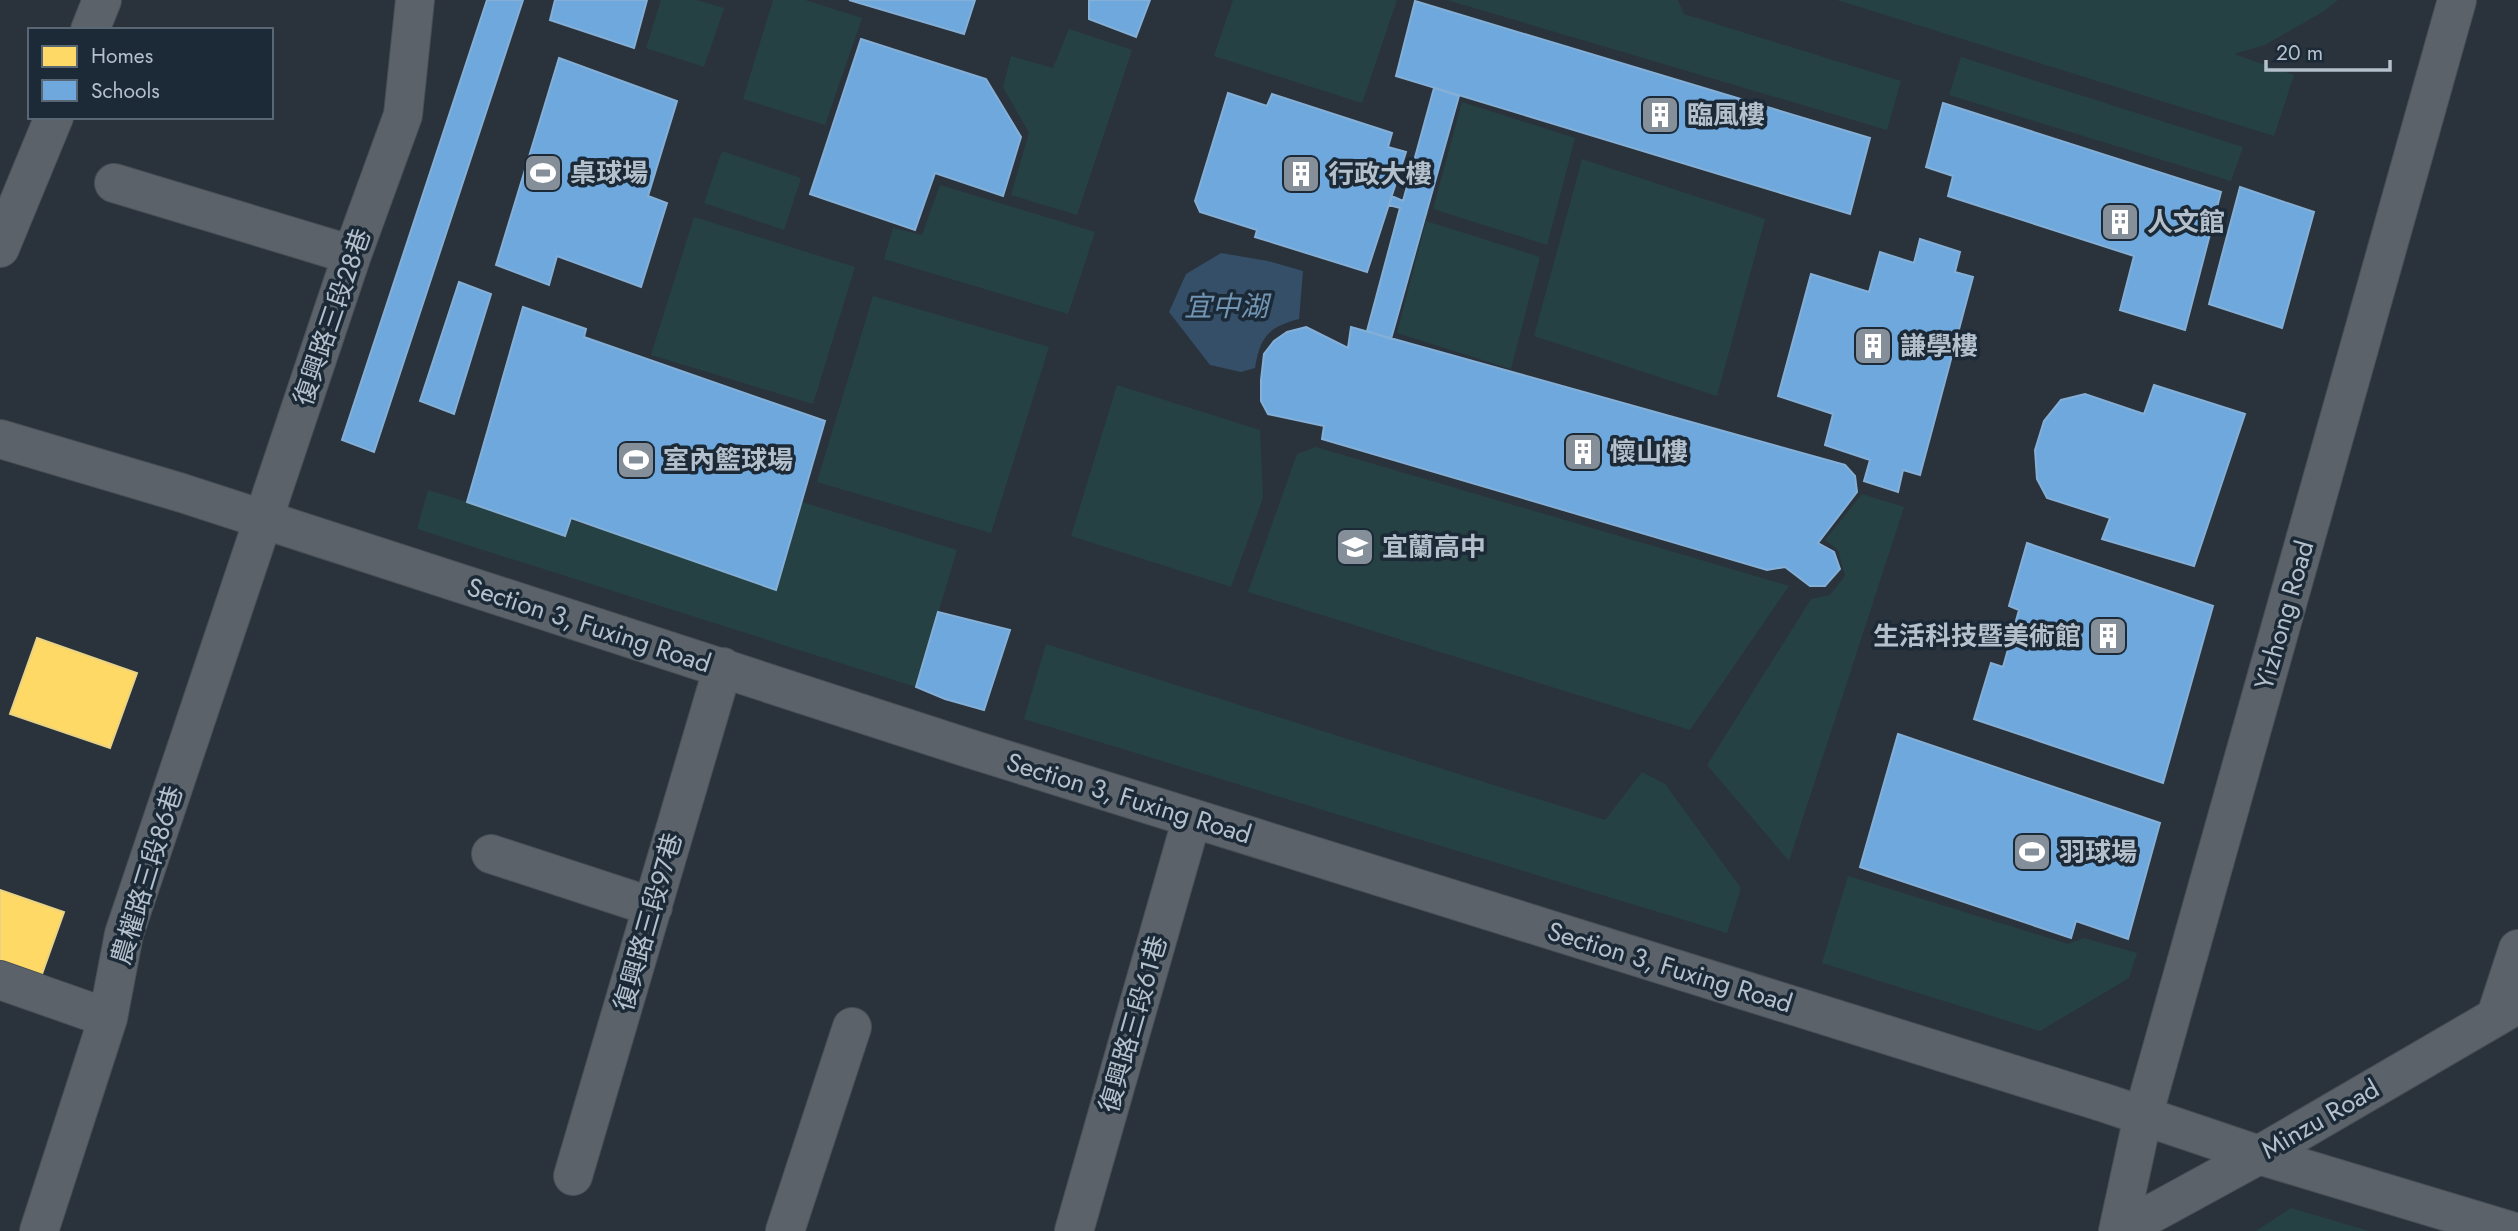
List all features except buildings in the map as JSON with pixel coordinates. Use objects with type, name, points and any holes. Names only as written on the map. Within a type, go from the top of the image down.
[{"type":"street","points":[[91,28],[102,0]]},
{"type":"street","name":"復興路三段28巷","points":[[264,521],[352,255],[402,115],[415,0]]},
{"type":"street","name":"Yizhong Road","points":[[2119,1231],[2143,1116],[2457,0]]},
{"type":"street","points":[[0,248],[53,119]]},
{"type":"street","points":[[114,183],[352,255]]},
{"type":"street","name":"Section 3, Fuxing Road","points":[[0,439],[182,493],[1192,818],[2143,1116],[2259,1155],[2511,1231]]},
{"type":"street","name":"農權路三段86巷","points":[[38,1231],[108,1018],[124,934],[264,521]]},
{"type":"street","name":"復興路三段97巷","points":[[573,1176],[723,667]]},
{"type":"street","name":"復興路三段61巷","points":[[1074,1231],[1192,818]]},
{"type":"street","points":[[491,854],[653,907]]},
{"type":"street","points":[[2507,1010],[2518,949]]},
{"type":"street","points":[[0,980],[108,1018]]},
{"type":"street","name":"Minzu Road","points":[[2119,1231],[2259,1155],[2507,1010]]},
{"type":"street","points":[[785,1231],[852,1027]]},
{"type":"green space","points":[[661,0],[697,0],[724,8],[704,67],[646,48]]},
{"type":"green space","points":[[773,0],[805,0],[862,18],[825,125],[743,99]]},
{"type":"green space","points":[[1233,0],[1397,0],[1362,103],[1214,56]]},
{"type":"green space","points":[[1447,0],[1678,0],[1684,14],[1901,81],[1887,130]]},
{"type":"green space","points":[[1837,0],[2338,0],[2321,13],[2265,45],[2234,54],[2294,75],[2274,136]]},
{"type":"green space","points":[[1069,29],[1132,50],[1077,215],[1011,195],[1029,133],[1003,87],[1011,56],[1053,68]]},
{"type":"green space","points":[[1961,57],[2243,147],[2231,181],[1949,95]]},
{"type":"green space","points":[[1462,102],[1575,138],[1547,245],[1433,209]]},
{"type":"green space","points":[[722,151],[801,178],[784,230],[704,203]]},
{"type":"green space","points":[[1582,159],[1765,219],[1717,396],[1534,336]]},
{"type":"green space","points":[[940,185],[1095,232],[1068,314],[884,259],[893,228],[922,235]]},
{"type":"green space","points":[[694,217],[855,267],[813,404],[651,355]]},
{"type":"green space","points":[[1426,221],[1540,257],[1511,369],[1397,333]]},
{"type":"green space","points":[[873,296],[1049,347],[991,533],[817,482]]},
{"type":"green space","points":[[1117,385],[1260,430],[1263,498],[1231,587],[1071,536]]},
{"type":"green space","points":[[1316,447],[1789,586],[1690,730],[1248,592],[1297,454]]},
{"type":"green space","points":[[428,490],[560,530],[566,519],[772,581],[799,501],[957,550],[916,687],[417,529]]},
{"type":"green space","points":[[1862,494],[1904,507],[1789,861],[1707,765],[1811,599],[1830,595],[1845,576],[1838,550],[1825,540]]},
{"type":"green space","points":[[1046,644],[1605,820],[1642,772],[1665,784],[1741,888],[1727,933],[1024,719]]},
{"type":"green space","points":[[1848,876],[2068,944],[2084,938],[2137,953],[2129,978],[2040,1031],[1822,963]]},
{"type":"green space","points":[[2291,1208],[2369,1231],[2256,1231]]},
{"type":"water","name":"宜中湖","points":[[1221,253],[1268,261],[1303,271],[1299,319],[1280,326],[1267,335],[1260,348],[1255,368],[1241,372],[1210,365],[1169,312],[1186,274]]},
{"type":"place","name":"臨風樓","points":[[1660,115]]},
{"type":"place","name":"桌球場","points":[[543,173]]},
{"type":"place","name":"行政大樓","points":[[1301,174]]},
{"type":"place","name":"人文館","points":[[2120,222]]},
{"type":"place","name":"謙學樓","points":[[1873,346]]},
{"type":"place","name":"懷山樓","points":[[1583,452]]},
{"type":"place","name":"室內籃球場","points":[[636,460]]},
{"type":"place","name":"宜蘭高中","points":[[1355,547]]},
{"type":"place","name":"生活科技暨美術館","points":[[2108,636]]},
{"type":"place","name":"羽球場","points":[[2032,852]]}]
